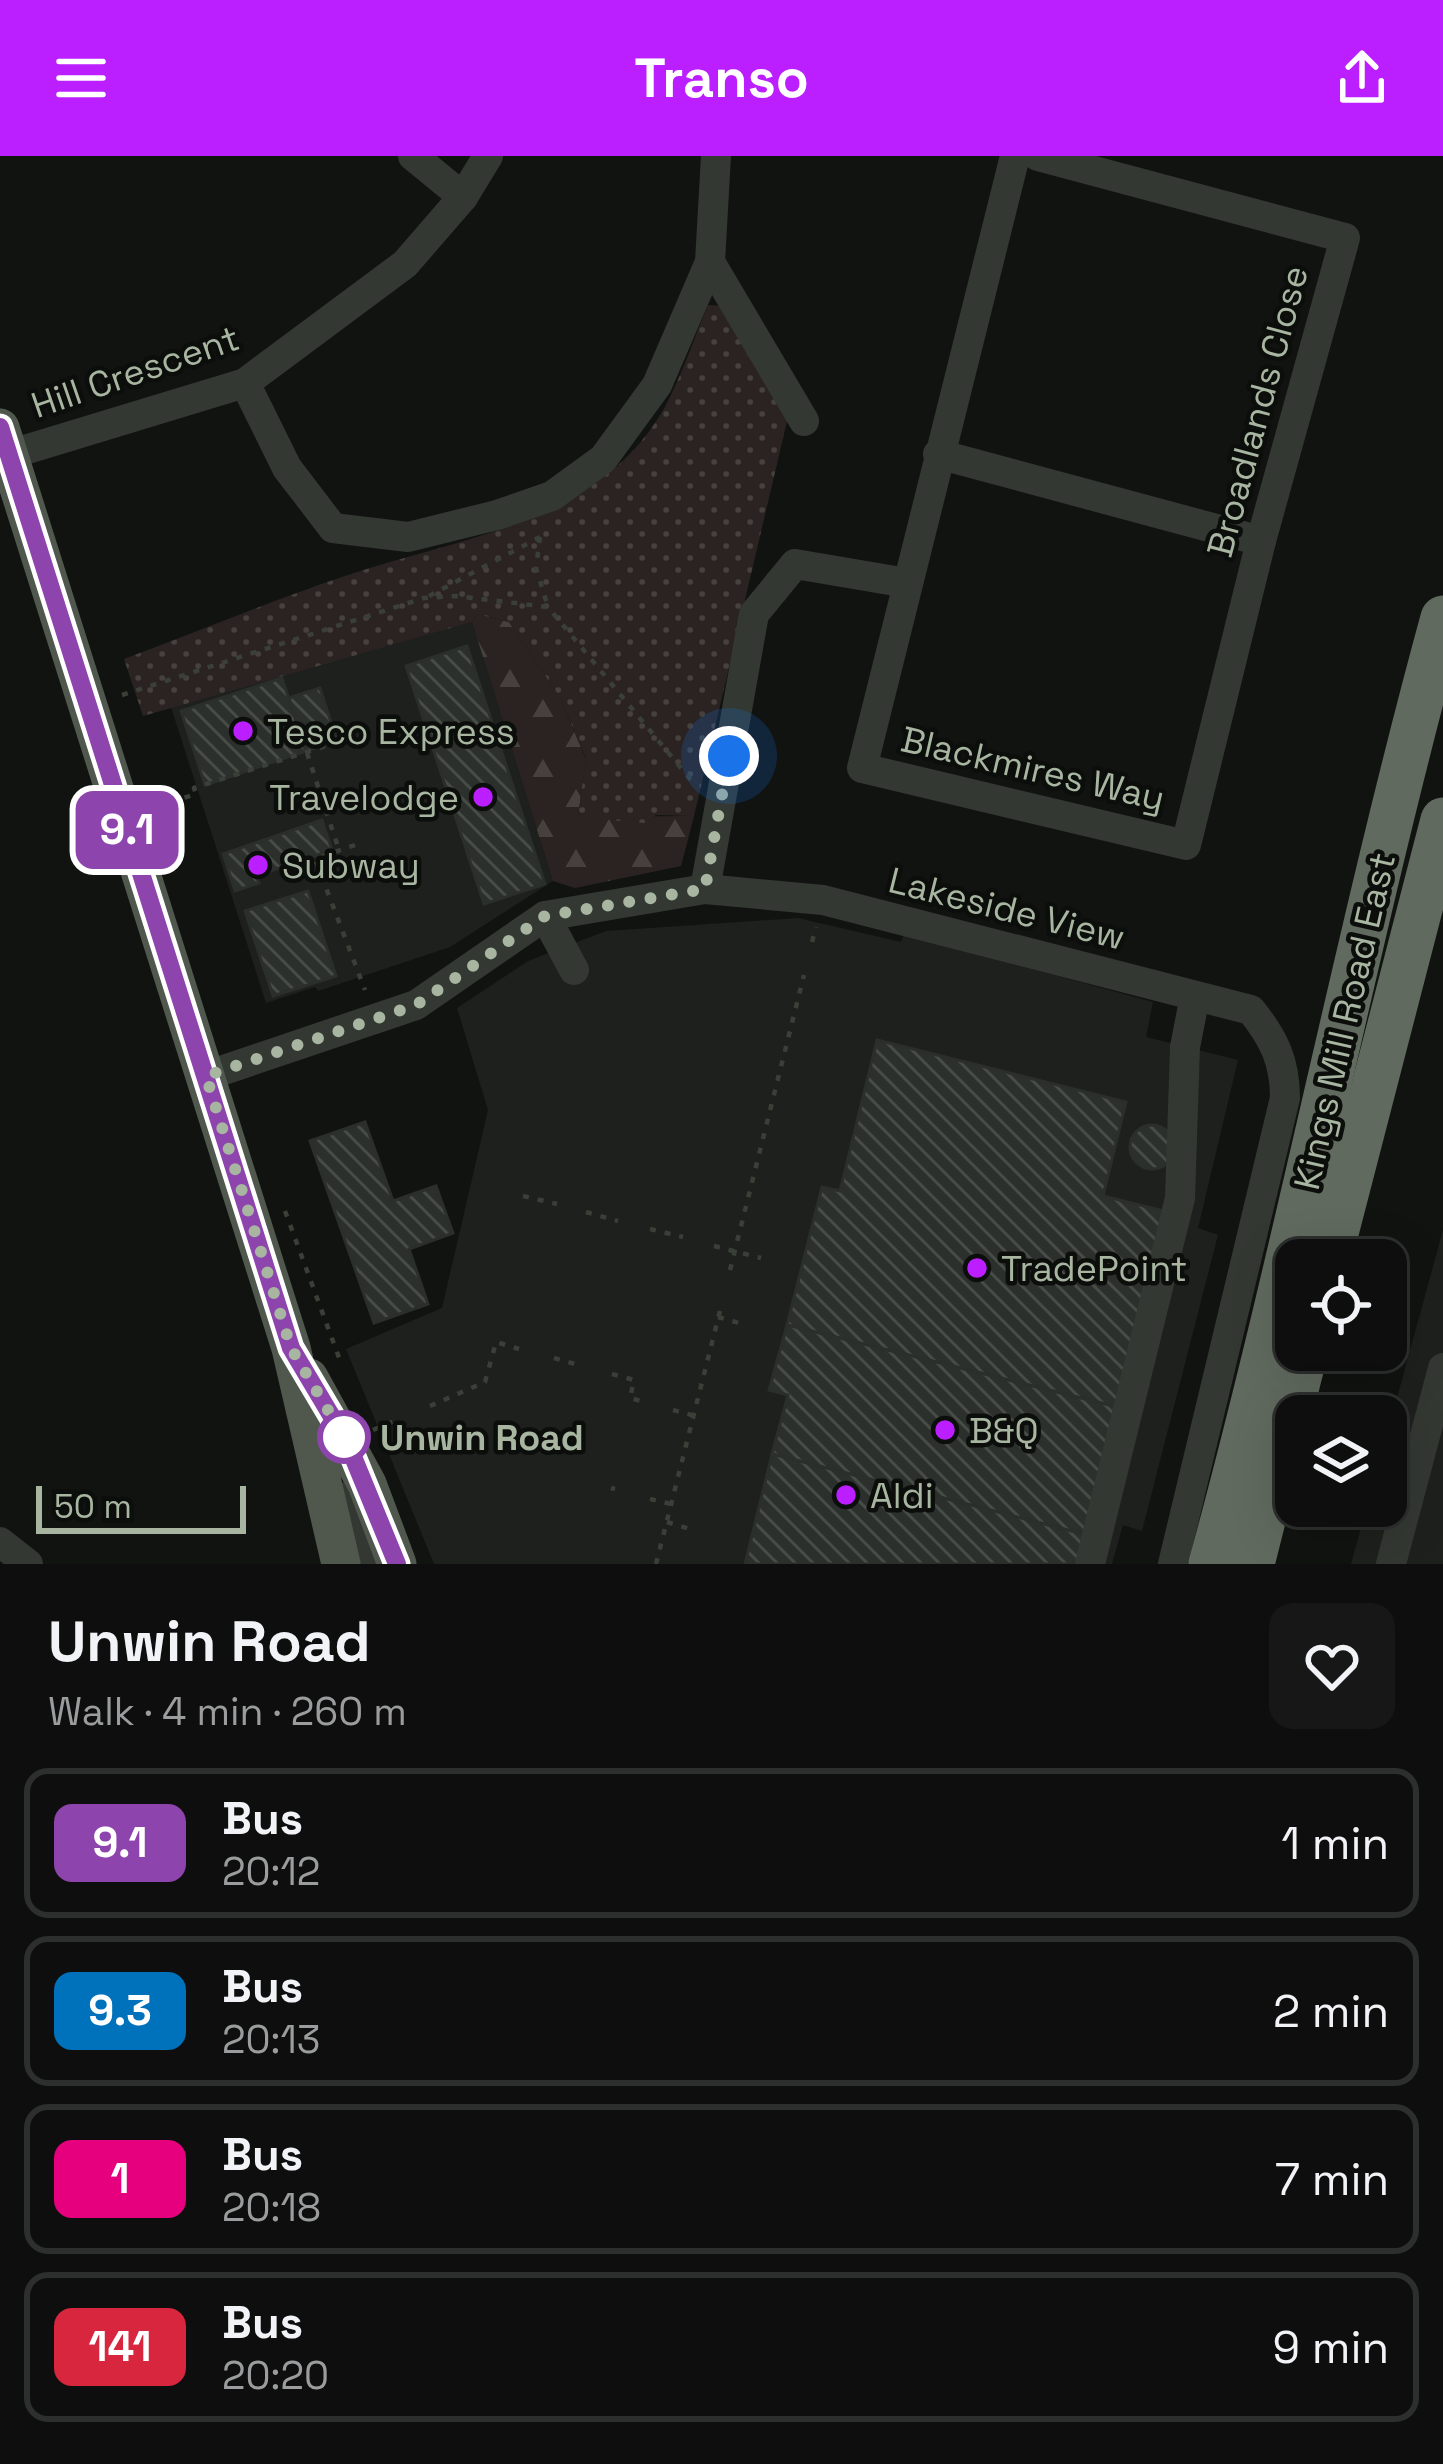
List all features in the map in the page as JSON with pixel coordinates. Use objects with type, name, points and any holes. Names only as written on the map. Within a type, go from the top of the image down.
[{"type":"highway","name":"Kings Mill Road East","points":[[1210,1564],[1269,1352],[1432,686],[1443,619]]},
{"type":"highway","name":"Kings Mill Road East","points":[[1334,1239],[1443,820]]},
{"type":"highway","points":[[1252,1564],[1301,1371]]},
{"type":"main road","points":[[4,441],[291,1348],[341,1564]]},
{"type":"main road","points":[[291,1348],[357,1437],[398,1564]]},
{"type":"street","points":[[413,156],[463,197]]},
{"type":"street","name":"Hill Crescent","points":[[4,441],[245,382],[318,334],[405,264],[463,197],[488,156]]},
{"type":"street","points":[[245,382],[287,468],[333,528],[408,537],[551,496],[603,459],[657,386],[710,262],[716,156]]},
{"type":"street","points":[[705,889],[754,614],[795,564],[907,583],[1015,156]]},
{"type":"street","name":"Broadlands Close","points":[[1038,156],[1345,238],[1261,541],[1186,844]]},
{"type":"street","points":[[710,262],[804,421]]},
{"type":"street","points":[[938,454],[1261,541]]},
{"type":"street","name":"Blackmires Way","points":[[907,583],[862,767],[1186,844]]},
{"type":"street","name":"Lakeside View","points":[[206,1076],[416,1005],[545,916],[705,889],[823,900],[1252,1010],[1273,1037],[1285,1068],[1285,1098],[1173,1564]]},
{"type":"street","points":[[545,916],[574,970]]},
{"type":"street","points":[[1090,1564],[1180,1198],[1185,1047],[1196,996]]},
{"type":"street","points":[[1391,1564],[1443,1368]]},
{"type":"street","points":[[357,1437],[370,1564]]},
{"type":"street","points":[[0,1543],[28,1564]]},
{"type":"path","points":[[551,496],[536,568],[548,607],[702,793],[721,803]]},
{"type":"path","points":[[88,706],[424,598],[540,537]]},
{"type":"path","points":[[424,598],[456,596],[548,607]]},
{"type":"path","points":[[151,809],[196,794],[194,788],[335,743]]},
{"type":"path","points":[[307,752],[339,850]]},
{"type":"path","points":[[355,845],[315,859],[330,906],[342,917],[374,1018]]},
{"type":"path","points":[[730,1270],[804,975]]},
{"type":"path","points":[[523,1196],[556,1204]]},
{"type":"path","points":[[284,1208],[345,1373]]},
{"type":"path","points":[[586,1212],[618,1220]]},
{"type":"path","points":[[650,1229],[683,1237]]},
{"type":"path","points":[[714,1246],[761,1258]]},
{"type":"path","points":[[656,1564],[722,1303]]},
{"type":"path","points":[[718,1317],[742,1324]]},
{"type":"path","points":[[430,1406],[485,1382],[496,1342],[519,1348]]},
{"type":"path","points":[[554,1358],[582,1366]]},
{"type":"path","points":[[612,1374],[634,1380],[630,1398],[641,1401]]},
{"type":"path","points":[[673,1410],[696,1416]]},
{"type":"path","points":[[357,1437],[399,1419]]},
{"type":"path","points":[[650,1498],[671,1504]]},
{"type":"path","points":[[667,1522],[690,1529]]},
{"type":"shaded area","points":[[472,622],[553,881],[450,947],[318,991],[315,987],[266,1003],[171,707]]},
{"type":"shaded area","points":[[798,918],[901,942],[904,934],[1153,1002],[1146,1037],[1238,1060],[1198,1228],[1218,1235],[1142,1531],[1123,1525],[1112,1564],[434,1564],[346,1349],[442,1308],[488,1110],[457,1008],[528,961],[606,931]]},
{"type":"shaded area","points":[[1443,1230],[1443,1564],[1351,1564],[1361,1527],[1407,1527],[1407,1395],[1398,1395]]},
{"type":"green space","points":[[708,305],[725,306],[789,413],[694,816],[656,815],[644,823],[578,817],[586,758],[559,696],[509,622],[477,614],[472,622],[143,716],[124,659],[320,585],[529,518],[609,473],[642,440],[669,399]]},
{"type":"green space","points":[[477,614],[509,622],[559,696],[586,759],[578,817],[694,816],[681,866],[575,888],[553,881],[472,622]]},
{"type":"building","name":"Travelodge","points":[[467,646],[545,884],[484,904],[406,666]]},
{"type":"building","name":"Tesco Express","points":[[282,678],[306,751],[205,785],[181,711]]},
{"type":"building","points":[[320,688],[337,741],[306,751],[289,698]]},
{"type":"building","name":"Subway","points":[[322,820],[332,850],[256,876],[259,883],[235,891],[223,854]]},
{"type":"building","points":[[308,891],[336,976],[273,996],[245,911]]},
{"type":"building","name":"TradePoint","points":[[877,1040],[1126,1102],[1103,1196],[1168,1212],[1117,1407],[787,1325],[822,1187],[840,1191]]},
{"type":"building","points":[[365,1122],[393,1201],[436,1186],[453,1233],[409,1249],[428,1304],[374,1323],[310,1141]]},
{"type":"building","points":[[1152,1125],[1168,1131],[1174,1147],[1168,1163],[1152,1169],[1136,1163],[1130,1147],[1136,1131]]},
{"type":"building","name":"B&Q","points":[[787,1325],[1117,1407],[1087,1535],[772,1454],[788,1395],[769,1390]]},
{"type":"building","name":"Aldi","points":[[772,1454],[1087,1535],[1080,1564],[745,1564]]},
{"type":"bus line","name":"9.1","points":[[0,427],[291,1348],[368,1484],[397,1564]]},
{"type":"place","name":"Tesco Express","points":[[243,731]]},
{"type":"place","name":"Travelodge","points":[[483,797]]},
{"type":"place","name":"Subway","points":[[258,865]]},
{"type":"place","name":"TradePoint","points":[[977,1268]]},
{"type":"place","name":"B&Q","points":[[945,1430]]},
{"type":"place","name":"Unwin Road","points":[[344,1437]]},
{"type":"place","name":"Aldi","points":[[846,1495]]},
{"type":"route","points":[[344,1437],[347,1442],[291,1348],[206,1076],[416,1005],[545,916],[705,889],[729,756]]}]
